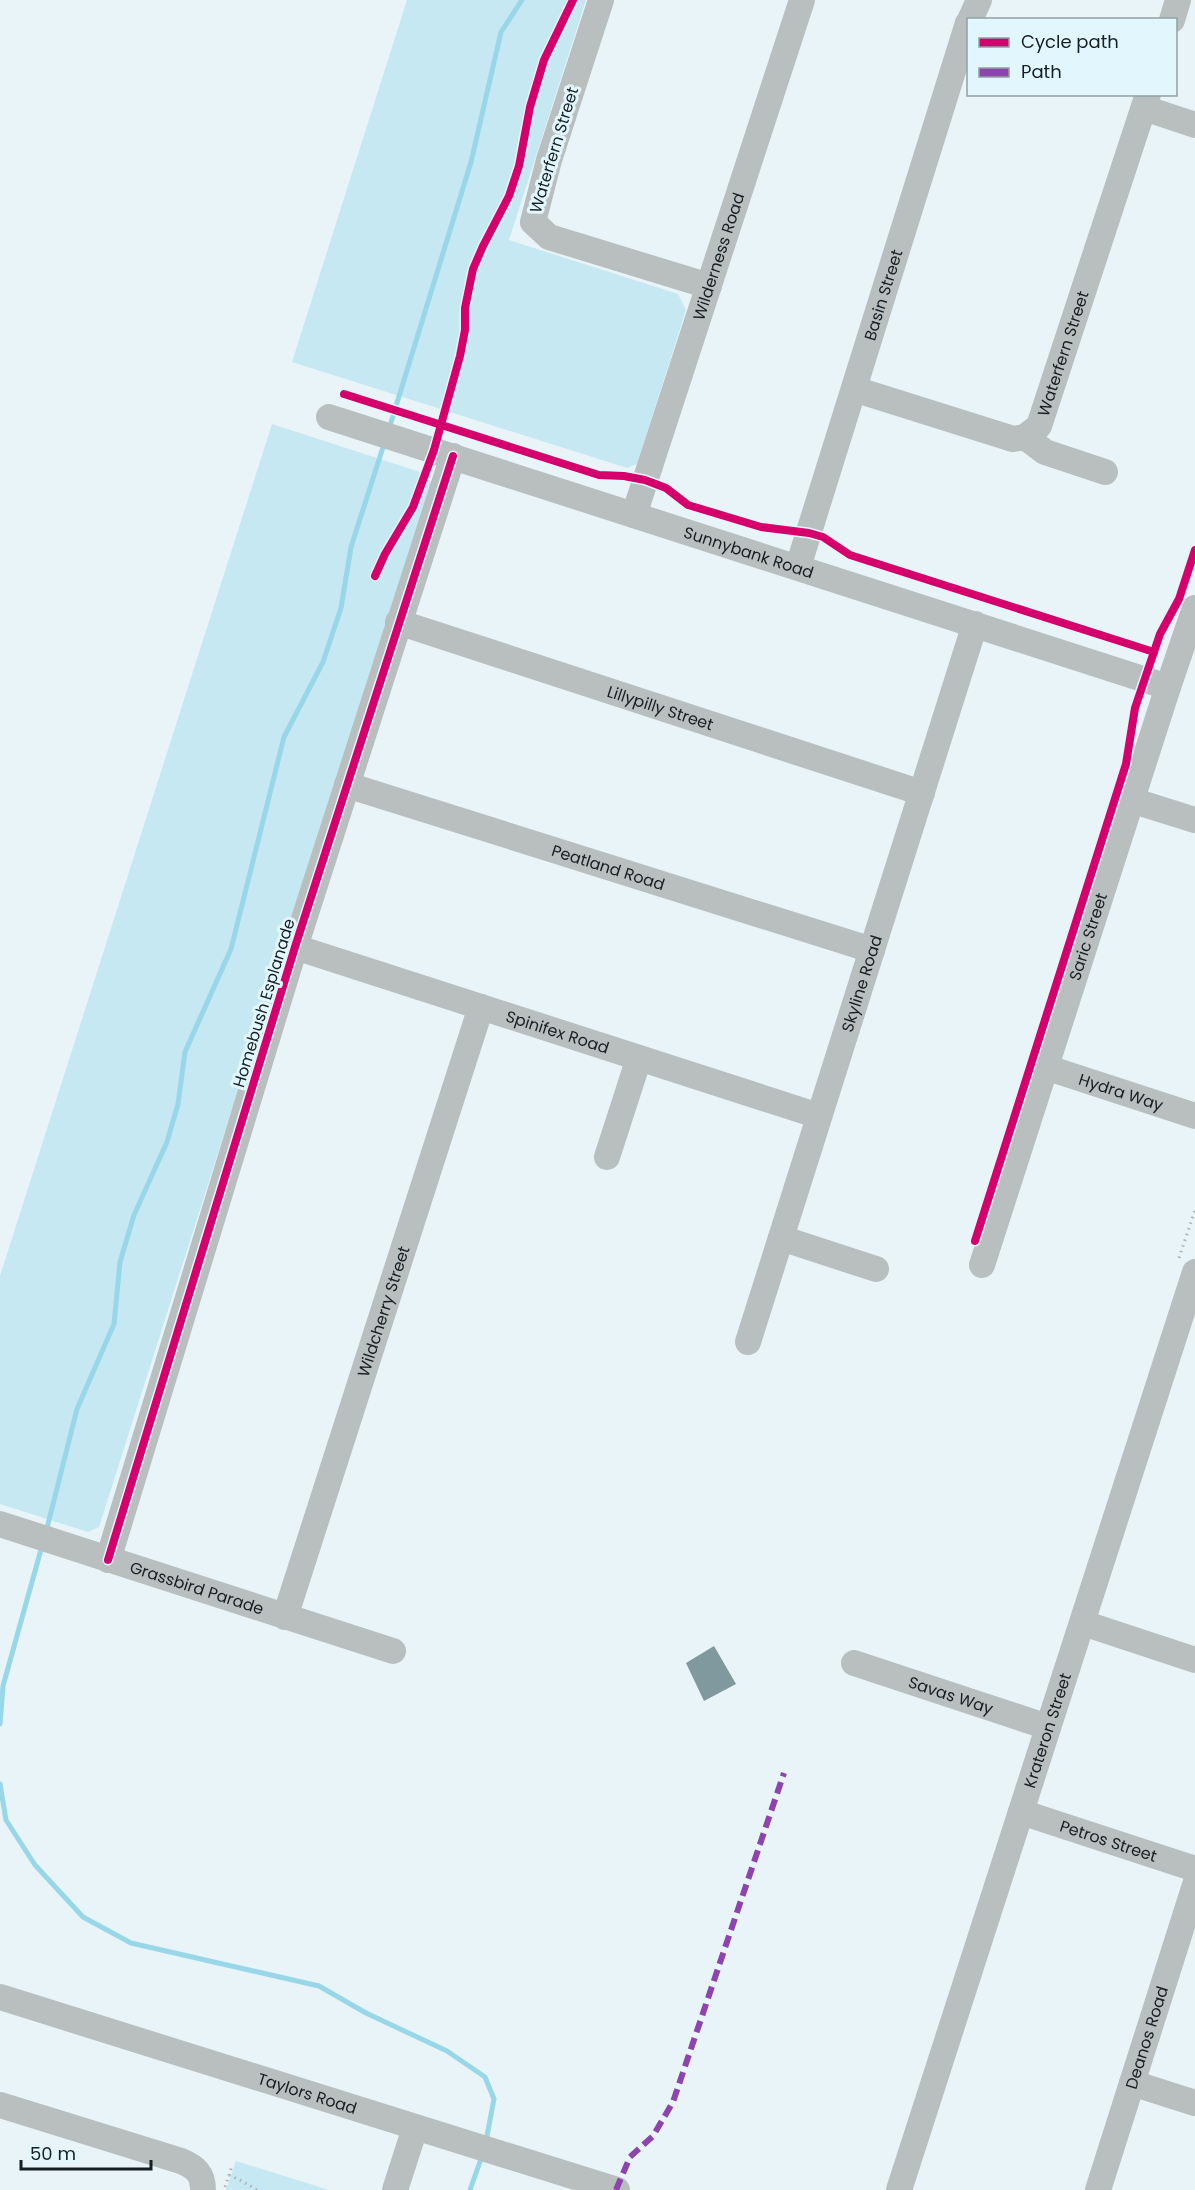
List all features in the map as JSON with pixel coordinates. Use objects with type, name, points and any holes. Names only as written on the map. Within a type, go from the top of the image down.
[{"type":"street","name":"Waterfern Street","points":[[601,0],[549,160],[533,222],[549,237],[709,286]]},
{"type":"street","name":"Wilderness Road","points":[[634,514],[802,0]]},
{"type":"street","name":"Basin Street","points":[[970,18],[979,0]]},
{"type":"street","points":[[1173,18],[1178,0]]},
{"type":"street","name":"Basin Street","points":[[798,567],[967,27]]},
{"type":"street","name":"Waterfern Street","points":[[1025,437],[1039,426],[1146,101]]},
{"type":"street","points":[[1146,101],[1195,125]]},
{"type":"street","points":[[854,389],[1013,439],[1025,437],[1044,452],[1105,472]]},
{"type":"street","name":"Sunnybank Road","points":[[329,417],[1168,687]]},
{"type":"street","name":"Homebush Esplanade","points":[[108,1560],[295,946],[453,456]]},
{"type":"street","name":"Saric Street","points":[[982,1265],[1195,608]]},
{"type":"street","name":"Lillypilly Street","points":[[398,622],[922,793]]},
{"type":"street","name":"Skyline Road","points":[[748,1342],[975,624]]},
{"type":"street","name":"Peatland Road","points":[[346,785],[872,950]]},
{"type":"street","points":[[1131,800],[1195,819]]},
{"type":"street","name":"Spinifex Road","points":[[295,946],[819,1116]]},
{"type":"street","name":"Wildcherry Street","points":[[285,1617],[481,1006]]},
{"type":"street","points":[[607,1157],[639,1058]]},
{"type":"street","name":"Hydra Way","points":[[1046,1067],[1195,1116]]},
{"type":"street","points":[[781,1238],[876,1269]]},
{"type":"street","name":"Krateron Street","points":[[899,2190],[1195,1272]]},
{"type":"street","name":"Grassbird Parade","points":[[0,1524],[393,1651]]},
{"type":"street","points":[[1083,1623],[1195,1660]]},
{"type":"street","name":"Savas Way","points":[[854,1663],[1048,1727]]},
{"type":"street","name":"Petros Street","points":[[1021,1812],[1195,1869]]},
{"type":"street","name":"Deanos Road","points":[[1098,2190],[1195,1885]]},
{"type":"street","name":"Taylors Road","points":[[0,1997],[617,2190]]},
{"type":"street","points":[[1132,2083],[1195,2103]]},
{"type":"street","points":[[0,2105],[181,2161],[199,2172],[203,2190]]},
{"type":"street","points":[[395,2190],[415,2128]]},
{"type":"path","points":[[224,2190],[232,2166]]},
{"type":"path","points":[[229,2175],[257,2190]]},
{"type":"shaded area","points":[[407,0],[586,0],[509,240],[678,294],[686,310],[637,464],[627,468],[292,362]]},
{"type":"shaded area","points":[[272,424],[426,474],[431,483],[99,1527],[88,1532],[0,1504],[0,1276]]},
{"type":"shaded area","points":[[236,2161],[329,2190],[226,2190]]},
{"type":"building","points":[[714,1646],[736,1684],[704,1701],[686,1663]]},
{"type":"waterway","points":[[389,429],[471,162],[501,32],[522,0]]},
{"type":"waterway","points":[[46,1532],[77,1409],[114,1324],[120,1262],[134,1215],[167,1142],[178,1104],[185,1052],[231,949],[284,737],[323,662],[341,608],[351,547],[385,441]]},
{"type":"waterway","points":[[0,1724],[3,1686],[42,1546]]},
{"type":"waterway","points":[[0,1784],[6,1820],[35,1865],[83,1917],[131,1943],[319,1986],[366,2013],[447,2051],[485,2077],[494,2099],[486,2141]]},
{"type":"waterway","points":[[470,2190],[482,2156]]},
{"type":"marked path","points":[[616,2190],[630,2157],[653,2136],[673,2102],[784,1773]]},
{"type":"cycle path","points":[[375,576],[385,554],[413,507],[434,450],[460,356],[465,330],[465,308],[473,269],[509,196],[519,166],[530,107],[544,60],[573,0]]},
{"type":"cycle path","points":[[344,394],[599,475],[645,480],[666,488],[688,505],[761,527],[823,537],[850,555],[1154,652]]},
{"type":"cycle path","points":[[108,1560],[295,947],[453,456]]},
{"type":"cycle path","points":[[975,1241],[1126,764],[1135,708],[1160,634],[1179,599],[1195,550]]}]
